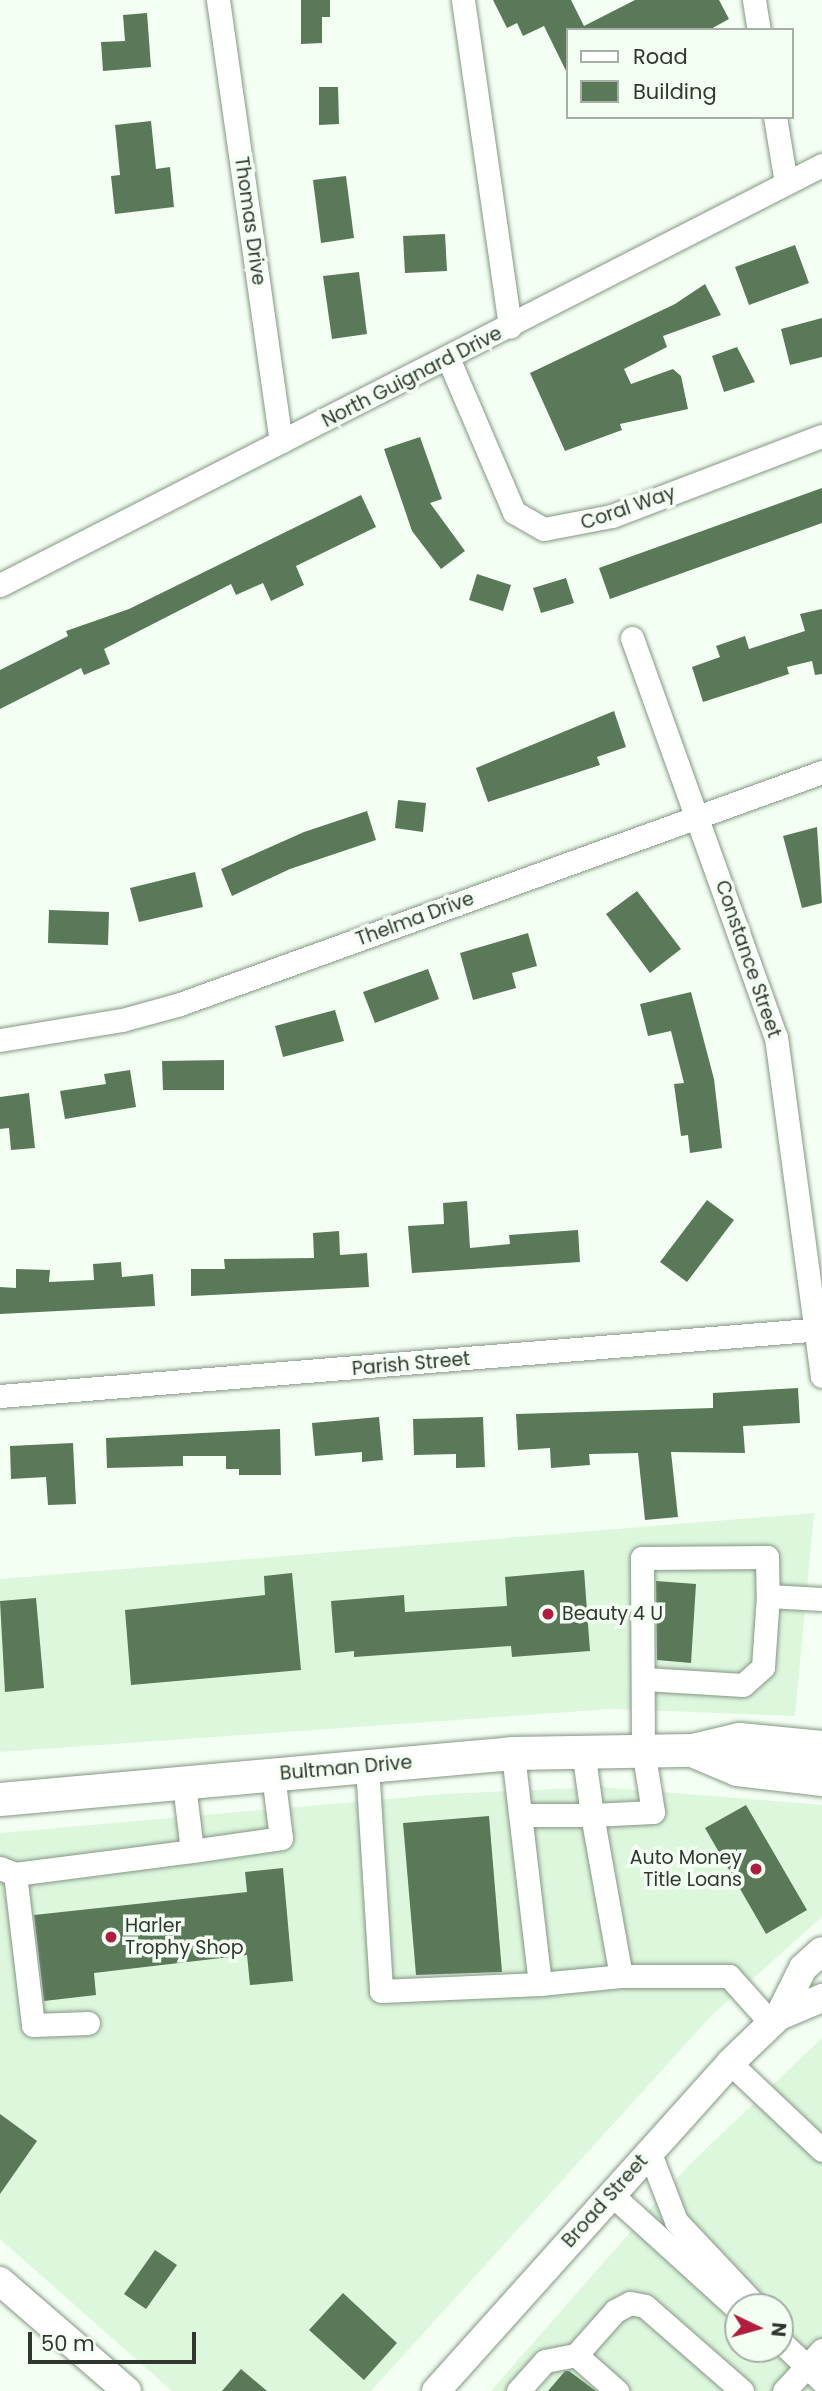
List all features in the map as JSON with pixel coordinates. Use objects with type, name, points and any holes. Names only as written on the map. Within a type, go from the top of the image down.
[{"type":"highway","name":"Bultman Drive","points":[[0,1799],[513,1754],[583,1750],[692,1751],[739,1739],[822,1746]]},
{"type":"highway","name":"Bultman Drive","points":[[692,1751],[737,1769],[822,1779]]},
{"type":"main road","name":"Broad Street","points":[[447,2387],[649,2151],[730,2063],[775,2020],[803,1968],[822,1951]]},
{"type":"main road","name":"Broad Street","points":[[775,2020],[822,1998]]},
{"type":"main road","points":[[0,2281],[127,2391]]},
{"type":"street","name":"Thomas Drive","points":[[218,0],[281,442]]},
{"type":"street","points":[[463,0],[510,327]]},
{"type":"street","points":[[754,0],[759,28]]},
{"type":"street","points":[[775,119],[786,183]]},
{"type":"street","name":"North Guignard Drive","points":[[0,585],[510,327],[822,165]]},
{"type":"street","name":"Coral Way","points":[[448,358],[514,512],[526,524],[544,528],[611,516],[822,436]]},
{"type":"street","name":"Constance Street","points":[[632,638],[699,817],[776,1037],[819,1330],[822,1376]]},
{"type":"street","name":"Thelma Drive","points":[[0,1040],[122,1020],[180,1004],[822,772]]},
{"type":"street","name":"Parish Street","points":[[0,1396],[819,1330]]},
{"type":"street","points":[[522,1815],[653,1812],[643,1749],[645,1679],[642,1558],[767,1557],[768,1596],[763,1667],[743,1685],[645,1679]]},
{"type":"street","points":[[768,1596],[822,1599]]},
{"type":"street","points":[[583,1750],[621,1976]]},
{"type":"street","points":[[513,1754],[540,1984]]},
{"type":"street","points":[[367,1766],[381,1990],[540,1984],[621,1976],[729,1976],[775,2020]]},
{"type":"street","points":[[88,2023],[33,2025],[8,1871],[192,1851],[281,1838],[273,1775]]},
{"type":"street","points":[[184,1784],[192,1851]]},
{"type":"street","points":[[730,2063],[822,2150]]},
{"type":"street","points":[[649,2151],[676,2221],[744,2293]]},
{"type":"street","points":[[611,2194],[724,2296]]},
{"type":"street","points":[[518,2391],[545,2361],[576,2356],[615,2311],[637,2305],[742,2391]]},
{"type":"street","points":[[784,2391],[817,2366],[794,2350]]},
{"type":"street","points":[[576,2356],[617,2391]]},
{"type":"shaded area","points":[[814,1513],[795,1716],[612,1709],[0,1752],[0,1579]]},
{"type":"shaded area","points":[[601,1787],[822,1805],[822,1917],[712,2015],[371,2391],[172,2391],[0,2239],[0,1833],[445,1794]]},
{"type":"shaded area","points":[[822,2038],[822,2391],[491,2391],[689,2165]]},
{"type":"building","points":[[301,0],[330,0],[330,17],[322,17],[322,43],[301,44]]},
{"type":"building","points":[[493,0],[571,0],[584,26],[635,0],[719,0],[729,19],[713,28],[566,28],[566,71],[544,26],[523,36],[517,23],[507,28]]},
{"type":"building","points":[[147,13],[151,67],[103,71],[101,42],[125,41],[123,15]]},
{"type":"building","points":[[319,87],[338,87],[339,124],[319,125]]},
{"type":"building","points":[[151,121],[156,169],[170,167],[174,207],[115,214],[111,176],[120,175],[115,125]]},
{"type":"building","points":[[346,176],[354,238],[321,243],[313,180]]},
{"type":"building","points":[[445,234],[447,271],[405,273],[403,236]]},
{"type":"building","points":[[795,245],[809,283],[749,305],[735,267]]},
{"type":"building","points":[[359,272],[367,334],[332,339],[323,276]]},
{"type":"building","points":[[705,284],[721,315],[663,336],[667,347],[624,369],[631,384],[673,369],[681,376],[688,409],[620,424],[622,430],[565,451],[530,373],[675,304]]},
{"type":"building","points":[[822,318],[822,357],[790,365],[781,329]]},
{"type":"building","points":[[737,347],[755,382],[724,392],[712,356]]},
{"type":"building","points":[[420,437],[442,499],[430,503],[465,551],[441,569],[412,531],[384,449]]},
{"type":"building","points":[[822,488],[822,523],[610,599],[599,568]]},
{"type":"building","points":[[361,495],[376,527],[296,566],[304,585],[271,601],[263,583],[236,595],[231,584],[104,649],[110,664],[84,675],[81,668],[0,709],[0,670],[68,636],[66,631],[129,609]]},
{"type":"building","points":[[477,574],[511,585],[503,611],[469,600]]},
{"type":"building","points":[[566,578],[574,603],[541,613],[533,588]]},
{"type":"building","points":[[822,609],[822,674],[815,675],[812,661],[787,667],[789,674],[703,702],[692,667],[720,657],[716,646],[745,636],[749,649],[805,631],[800,614]]},
{"type":"building","points":[[614,711],[626,747],[597,757],[600,765],[488,802],[476,768]]},
{"type":"building","points":[[398,800],[426,803],[423,832],[395,828]]},
{"type":"building","points":[[367,811],[376,840],[290,869],[232,896],[221,869],[304,832]]},
{"type":"building","points":[[817,827],[822,903],[802,908],[783,836]]},
{"type":"building","points":[[195,872],[203,907],[139,922],[130,888]]},
{"type":"building","points":[[637,891],[681,949],[650,973],[606,914]]},
{"type":"building","points":[[49,910],[109,912],[108,945],[48,943]]},
{"type":"building","points":[[528,933],[537,966],[512,973],[516,988],[473,1000],[460,953]]},
{"type":"building","points":[[428,969],[439,999],[375,1023],[363,992]]},
{"type":"building","points":[[691,992],[714,1079],[722,1148],[690,1153],[688,1135],[681,1136],[674,1084],[684,1083],[671,1031],[648,1036],[640,1004]]},
{"type":"building","points":[[335,1010],[344,1041],[283,1057],[275,1026]]},
{"type":"building","points":[[224,1060],[224,1090],[163,1090],[162,1061]]},
{"type":"building","points":[[130,1070],[136,1107],[65,1119],[60,1091],[106,1084],[104,1074]]},
{"type":"building","points":[[29,1093],[35,1148],[11,1150],[9,1128],[0,1129],[0,1097]]},
{"type":"building","points":[[707,1200],[734,1220],[687,1282],[660,1262]]},
{"type":"building","points":[[467,1201],[470,1248],[510,1244],[509,1235],[578,1230],[580,1262],[412,1273],[408,1226],[444,1224],[443,1203]]},
{"type":"building","points":[[339,1231],[340,1255],[367,1253],[369,1287],[191,1296],[191,1269],[225,1269],[224,1259],[314,1258],[313,1233]]},
{"type":"building","points":[[121,1262],[122,1277],[153,1274],[155,1306],[0,1314],[0,1287],[16,1288],[16,1269],[50,1270],[49,1282],[94,1280],[93,1264]]},
{"type":"building","points":[[798,1388],[800,1423],[743,1426],[745,1453],[671,1452],[678,1517],[645,1520],[638,1453],[589,1454],[590,1465],[551,1468],[550,1448],[518,1450],[516,1414],[713,1408],[713,1393]]},
{"type":"building","points":[[379,1417],[383,1460],[362,1462],[362,1452],[315,1456],[312,1423]]},
{"type":"building","points":[[483,1417],[485,1467],[456,1468],[456,1454],[414,1455],[413,1419]]},
{"type":"building","points":[[280,1429],[281,1475],[239,1475],[239,1469],[226,1469],[226,1456],[183,1456],[183,1466],[107,1468],[106,1438]]},
{"type":"building","points":[[73,1443],[76,1504],[48,1505],[46,1477],[11,1479],[10,1446]]},
{"type":"building","points":[[584,1570],[590,1651],[512,1657],[511,1646],[354,1657],[354,1651],[335,1653],[331,1601],[404,1595],[405,1612],[507,1606],[505,1577]]},
{"type":"building","points":[[292,1573],[301,1670],[131,1685],[125,1610],[265,1595],[264,1576]]},
{"type":"building","points":[[656,1581],[696,1584],[691,1663],[657,1660]]},
{"type":"building","points":[[36,1598],[44,1688],[5,1692],[0,1601]]},
{"type":"building","name":"Auto Money Title Loans","points":[[746,1805],[807,1910],[766,1934],[705,1828]]},
{"type":"building","points":[[489,1816],[502,1972],[416,1975],[403,1823]]},
{"type":"building","points":[[283,1868],[293,1981],[250,1985],[247,1955],[94,1973],[96,1995],[44,2001],[34,1915],[247,1892],[245,1872]]},
{"type":"building","points":[[0,2114],[37,2141],[0,2194]]},
{"type":"building","points":[[155,2250],[177,2265],[146,2309],[124,2294]]},
{"type":"building","points":[[343,2293],[397,2343],[364,2380],[309,2330]]},
{"type":"building","points":[[241,2369],[267,2391],[222,2391]]},
{"type":"building","points":[[565,2371],[569,2371],[596,2391],[548,2391]]},
{"type":"place","name":"Beauty 4 U","points":[[548,1614]]},
{"type":"place","name":"Auto Money Title Loans","points":[[756,1869]]},
{"type":"place","name":"Harler Trophy Shop","points":[[111,1937]]}]
